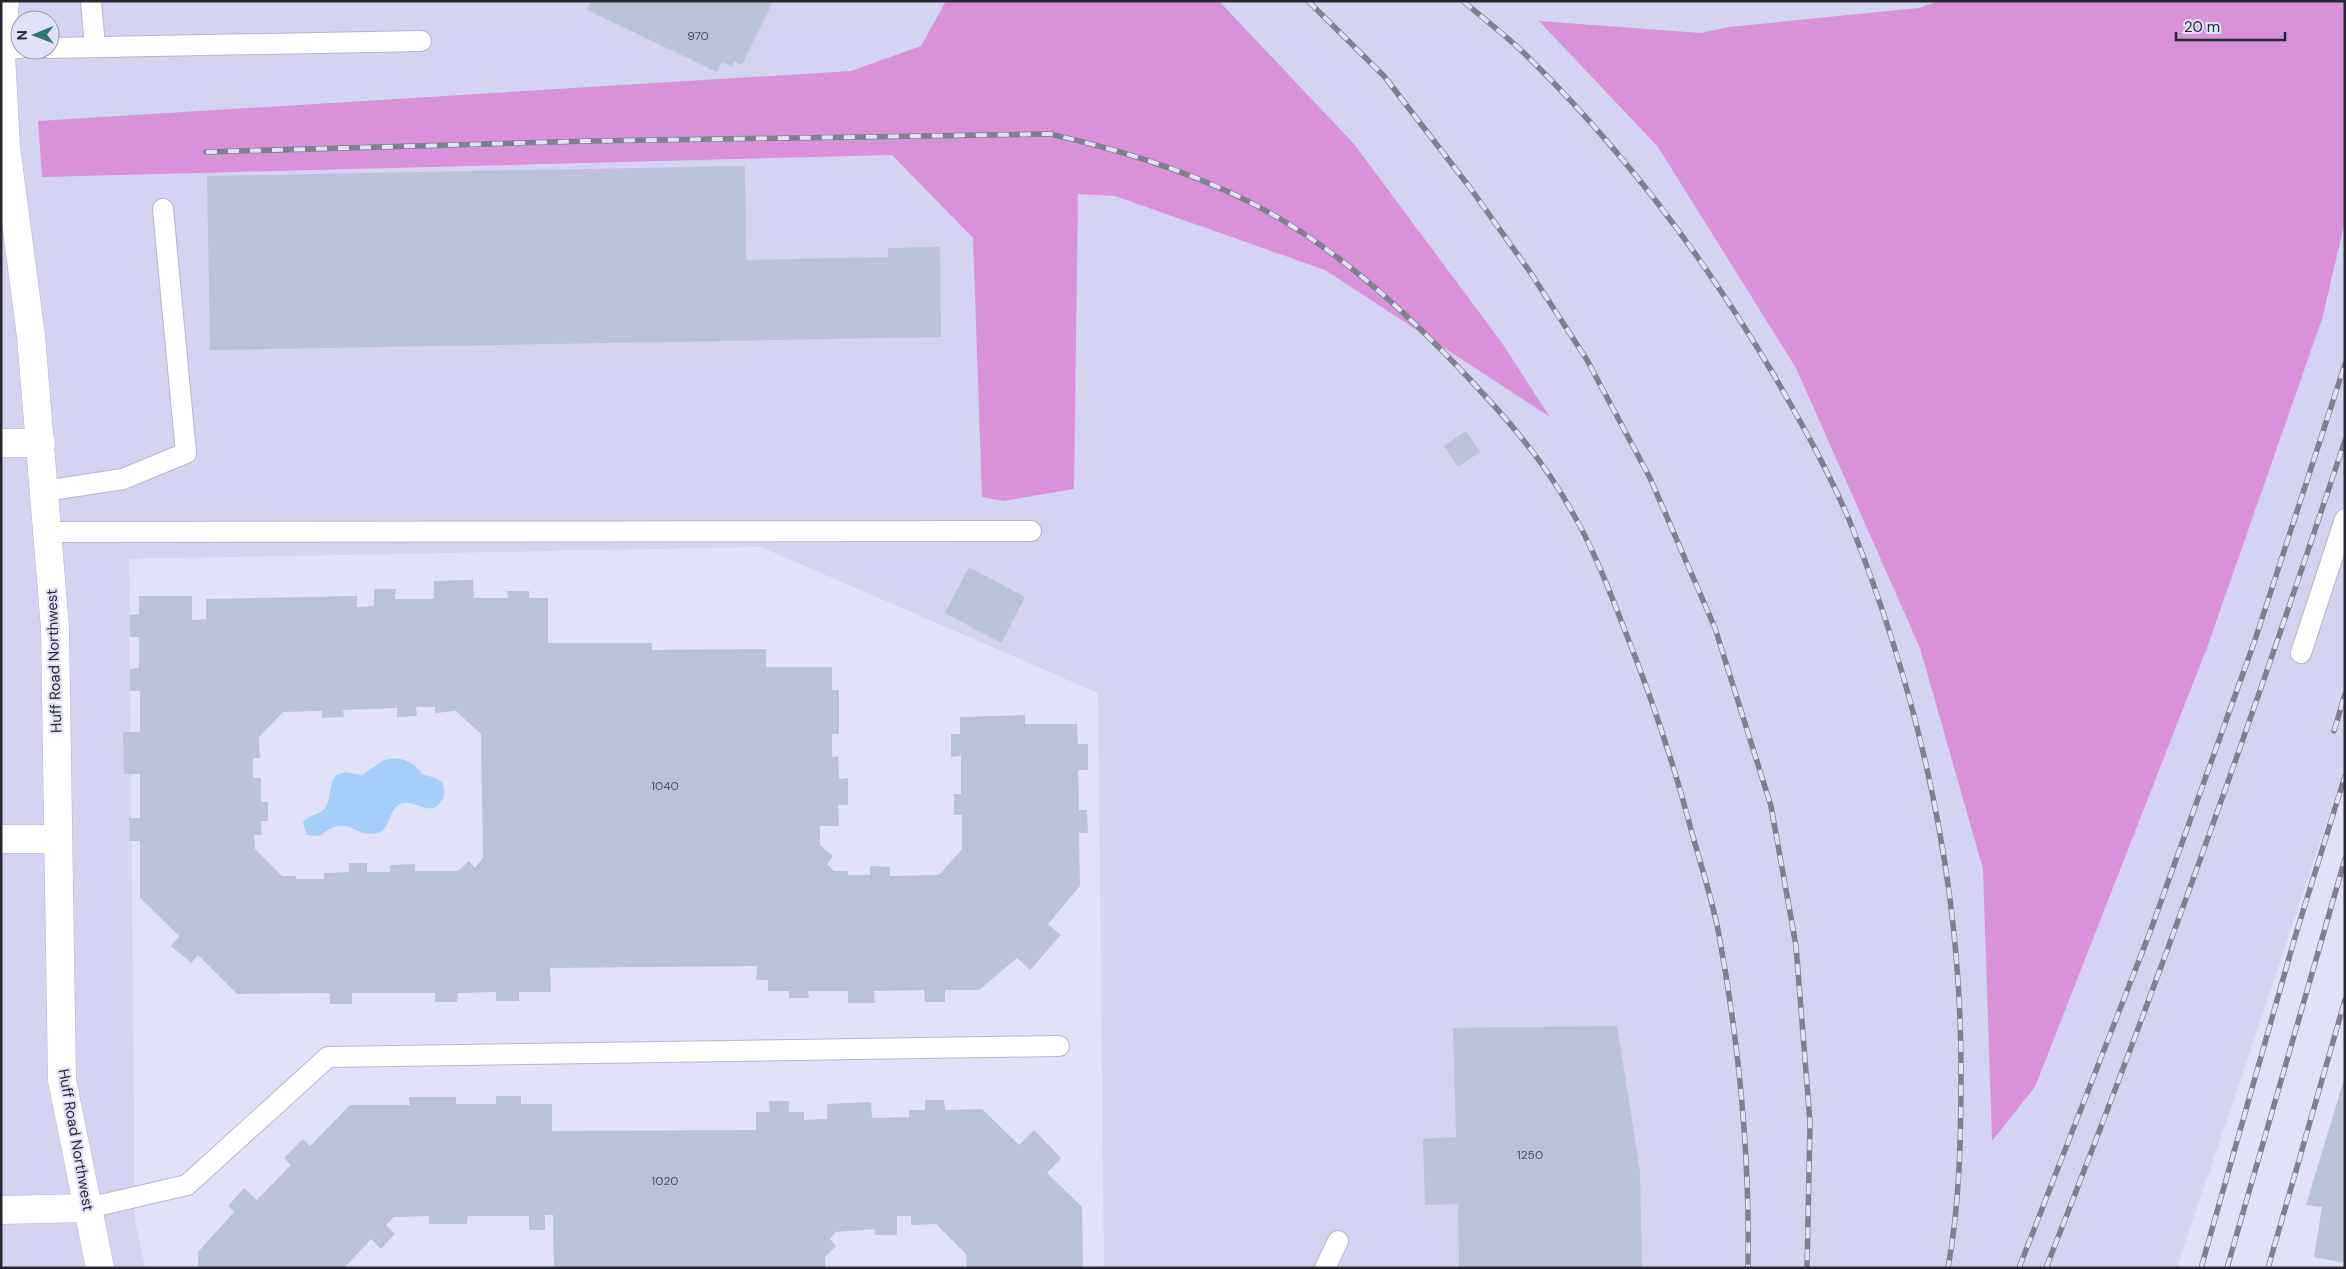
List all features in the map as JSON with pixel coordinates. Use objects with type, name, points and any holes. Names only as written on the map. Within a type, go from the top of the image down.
[{"type":"street","points":[[1,47],[5,1]]},
{"type":"street","name":"Huff Road Northwest","points":[[1,54],[6,147],[31,336],[55,628],[62,1080],[100,1268]]},
{"type":"street","points":[[1,443],[41,443]]},
{"type":"street","points":[[1,840],[58,839]]},
{"type":"street","points":[[1,1210],[88,1208]]},
{"type":"lane","points":[[90,1],[95,47]]},
{"type":"lane","points":[[60,48],[420,41]]},
{"type":"lane","points":[[44,490],[123,478],[186,453],[163,209]]},
{"type":"lane","points":[[2301,653],[2345,519]]},
{"type":"lane","points":[[48,532],[1030,531]]},
{"type":"lane","points":[[88,1208],[187,1185],[328,1057],[1060,1046]]},
{"type":"lane","points":[[1325,1268],[1338,1241]]},
{"type":"shaded area","points":[[1,1],[2345,1],[2345,768],[2177,1268],[1104,1268],[1098,693],[761,547],[129,559],[135,1220],[145,1268],[1,1268]]},
{"type":"shaded area","points":[[946,1],[1219,1],[1354,144],[1502,343],[1550,417],[1325,270],[1115,196],[1078,194],[1074,489],[1003,501],[982,497],[973,238],[892,155],[42,177],[38,121],[851,71],[921,46]]},
{"type":"shaded area","points":[[1939,1],[2345,1],[2345,221],[2322,319],[2208,645],[2035,1087],[1992,1141],[1983,869],[1920,648],[1796,368],[1658,147],[1539,21],[1701,33],[1729,27],[1919,8]]},
{"type":"shaded area","points":[[397,758],[411,763],[422,774],[442,782],[444,795],[437,806],[428,808],[408,803],[398,805],[394,809],[385,828],[377,833],[362,833],[344,826],[338,826],[320,836],[307,835],[303,823],[325,808],[336,775],[345,772],[362,775],[384,760]]},
{"type":"building","points":[[591,1],[773,1],[742,65],[734,61],[732,67],[722,62],[717,72],[587,10]]},
{"type":"building","points":[[745,166],[746,260],[888,257],[888,248],[940,247],[941,337],[210,350],[207,176]]},
{"type":"building","points":[[1466,431],[1480,452],[1458,467],[1444,446]]},
{"type":"building","points":[[969,567],[1025,597],[1001,643],[945,613]]},
{"type":"building","points":[[473,580],[474,598],[508,598],[507,591],[529,591],[529,598],[548,598],[548,643],[652,643],[652,650],[766,649],[766,667],[832,667],[832,690],[839,690],[839,734],[832,734],[832,757],[838,756],[839,779],[848,778],[848,805],[838,805],[839,826],[820,826],[820,845],[833,856],[827,864],[834,871],[848,871],[848,875],[870,875],[870,866],[890,867],[890,876],[939,875],[962,849],[962,815],[954,815],[954,794],[961,794],[961,756],[951,757],[951,734],[960,734],[960,717],[1025,715],[1025,724],[1077,724],[1078,744],[1088,744],[1088,770],[1078,770],[1079,810],[1087,810],[1088,833],[1079,833],[1080,886],[1048,924],[1061,935],[1030,970],[1017,958],[979,990],[945,990],[945,1002],[925,1002],[924,990],[874,991],[875,1003],[848,1003],[848,991],[808,991],[809,998],[789,998],[789,991],[768,991],[768,980],[756,980],[757,966],[550,968],[551,992],[519,992],[519,1001],[496,1001],[496,992],[458,993],[457,1002],[435,1002],[435,993],[352,993],[352,1004],[330,1004],[330,993],[237,994],[198,955],[191,963],[171,946],[179,936],[140,898],[140,841],[130,841],[129,818],[140,818],[140,774],[124,774],[123,732],[140,732],[140,691],[130,691],[130,669],[139,668],[139,637],[130,637],[130,615],[139,614],[139,596],[192,596],[192,620],[206,619],[206,599],[357,596],[357,607],[374,606],[374,589],[396,589],[395,599],[434,599],[434,581]],"holes":[[[416,707],[435,707],[435,713],[456,711],[481,734],[483,858],[475,868],[469,861],[458,871],[415,871],[415,864],[390,865],[390,872],[367,872],[367,863],[349,863],[349,872],[324,873],[324,879],[296,879],[296,876],[282,876],[255,849],[254,835],[262,835],[261,821],[268,821],[268,802],[261,802],[261,778],[253,778],[253,758],[260,758],[259,737],[283,712],[322,711],[322,718],[344,717],[343,710],[397,708],[397,717],[417,716]]]},
{"type":"building","points":[[1617,1026],[1640,1171],[1642,1268],[1459,1268],[1458,1204],[1425,1205],[1423,1139],[1456,1137],[1453,1028]]},
{"type":"building","points":[[2345,1076],[2345,1263],[2314,1257],[2322,1207],[2306,1205]]},
{"type":"building","points":[[496,1096],[521,1096],[521,1104],[552,1104],[552,1131],[756,1130],[756,1112],[770,1112],[769,1101],[789,1101],[789,1112],[804,1112],[804,1120],[827,1119],[827,1104],[871,1102],[872,1118],[909,1117],[909,1110],[925,1110],[925,1100],[944,1100],[945,1110],[982,1109],[1019,1145],[1034,1130],[1061,1158],[1047,1173],[1082,1207],[1083,1268],[967,1268],[966,1254],[936,1224],[911,1225],[911,1216],[897,1216],[897,1235],[875,1235],[875,1229],[836,1232],[830,1239],[836,1246],[825,1257],[825,1268],[554,1268],[553,1215],[545,1215],[545,1230],[529,1230],[529,1216],[468,1216],[467,1224],[429,1224],[429,1216],[394,1217],[386,1225],[395,1234],[381,1249],[371,1239],[344,1268],[198,1268],[198,1252],[234,1212],[228,1206],[244,1188],[257,1200],[291,1165],[284,1158],[303,1139],[310,1146],[350,1105],[410,1105],[409,1097],[456,1097],[456,1104],[496,1104]]},
{"type":"railway","points":[[1308,1],[1384,76],[1471,189],[1530,272],[1587,360],[1650,478],[1715,628],[1771,806],[1796,946],[1810,1122],[1807,1268]]},
{"type":"railway","points":[[1463,1],[1520,50],[1564,93],[1631,169],[1692,249],[1749,334],[1775,377],[1805,430],[1850,522],[1875,588],[1897,655],[1916,723],[1932,791],[1954,929],[1959,998],[1961,1119],[1955,1219],[1948,1268]]},
{"type":"railway","points":[[206,152],[590,141],[1050,134],[1141,158],[1202,180],[1260,207],[1311,238],[1356,272],[1399,309],[1475,385],[1520,435],[1547,471],[1571,510],[1586,537],[1605,580],[1659,721],[1716,921],[1732,1017],[1742,1100],[1747,1184],[1748,1268]]},
{"type":"railway","points":[[2019,1268],[2150,932],[2255,640],[2345,364]]},
{"type":"railway","points":[[2046,1268],[2202,856],[2345,440]]},
{"type":"railway","points":[[2334,731],[2345,694]]},
{"type":"railway","points":[[2201,1268],[2295,937],[2345,776]]},
{"type":"railway","points":[[2227,1268],[2345,859]]},
{"type":"railway","points":[[2268,1268],[2345,1000]]}]
